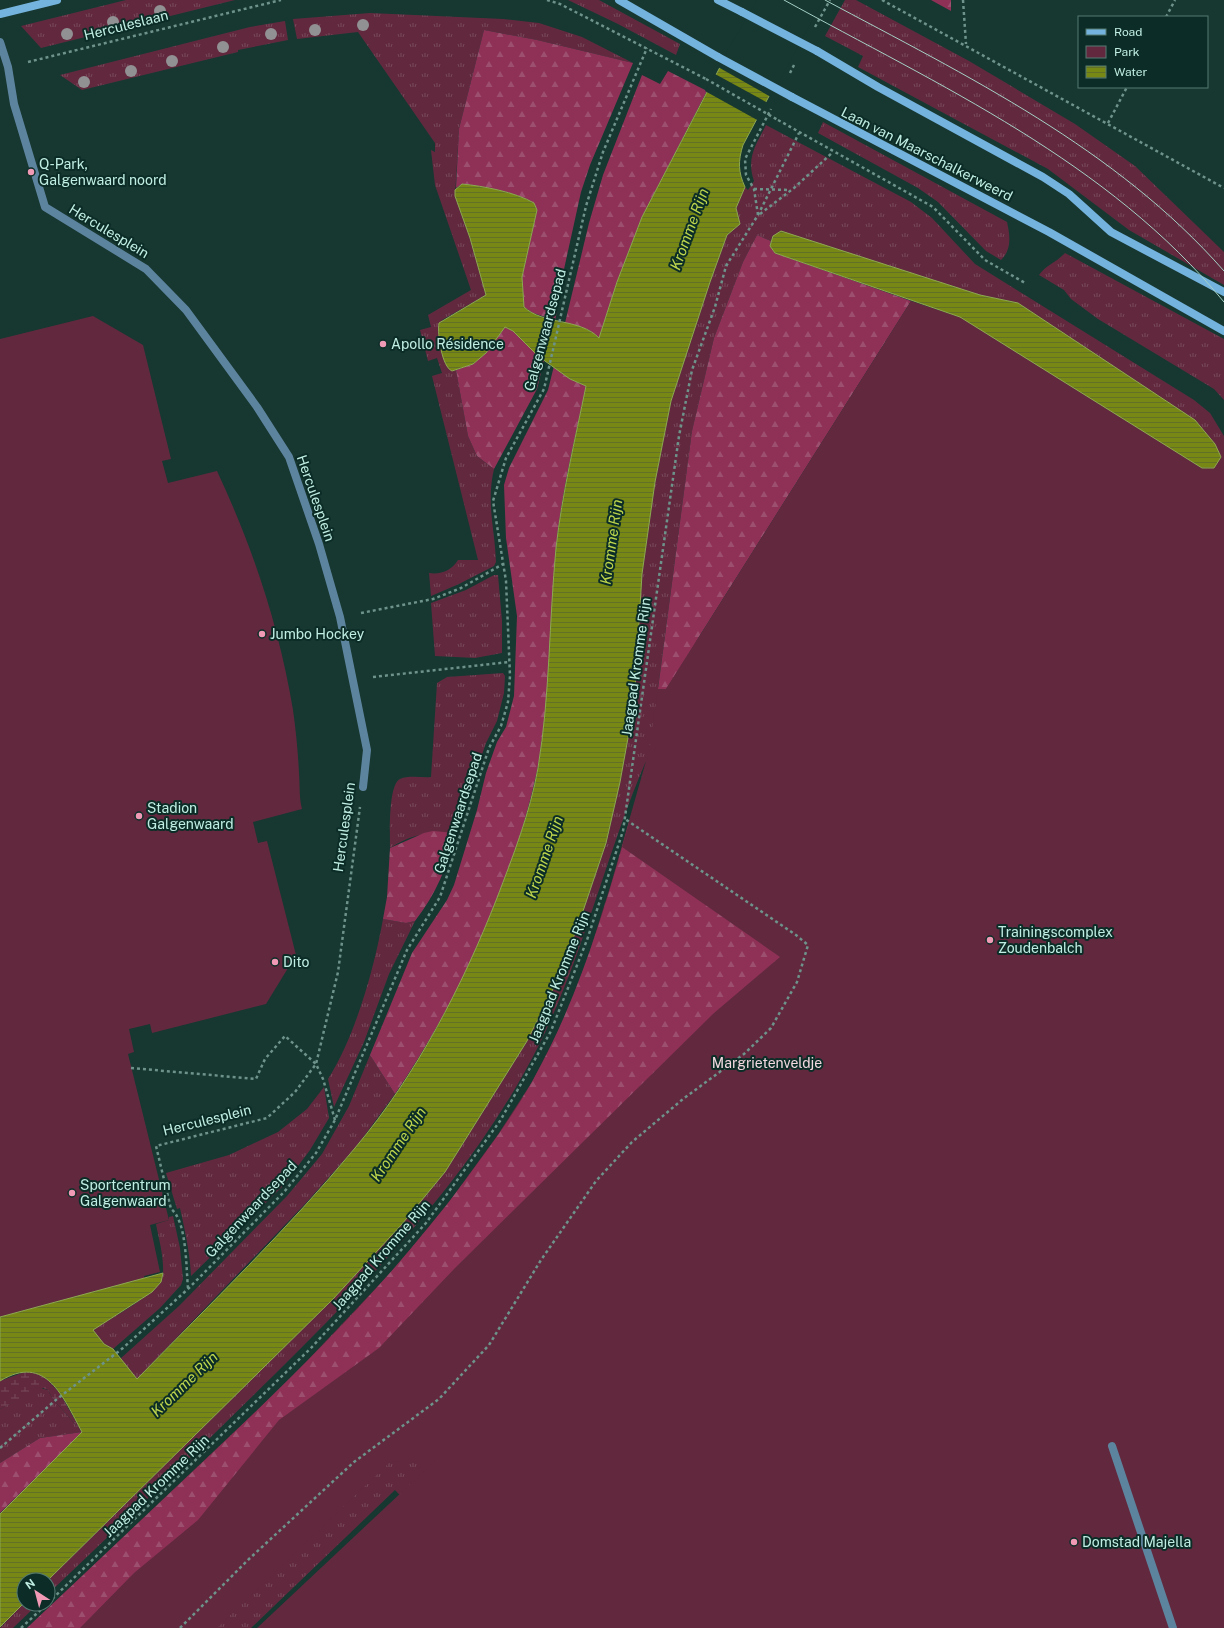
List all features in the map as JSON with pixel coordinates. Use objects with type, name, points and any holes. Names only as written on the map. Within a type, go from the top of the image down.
[{"type":"main road","points":[[0,14],[57,0]]},
{"type":"main road","name":"Laan van Maarschalkerweerd","points":[[618,0],[792,97],[1049,232],[1224,331]]},
{"type":"main road","points":[[718,0],[817,51],[1043,177],[1069,194],[1111,232],[1224,292]]},
{"type":"lane","name":"Herculesplein","points":[[0,42],[8,67],[14,104],[46,207],[146,268],[186,310],[257,407],[289,457],[319,544],[340,617],[367,750],[363,787]]},
{"type":"lane","points":[[1112,1446],[1173,1628]]},
{"type":"path","name":"Herculeslaan","points":[[8,67],[281,0]]},
{"type":"path","points":[[547,0],[560,4],[706,79],[778,120],[799,134],[934,207],[985,260],[1025,282]]},
{"type":"path","points":[[882,0],[1224,188]]},
{"type":"path","points":[[963,0],[966,45]]},
{"type":"path","points":[[1167,16],[1175,0]]},
{"type":"path","name":"Galgenwaardsepad","points":[[0,1448],[57,1399],[123,1348],[188,1288],[284,1192],[316,1153],[335,1120],[407,950],[440,897],[489,748],[501,726],[508,702],[509,662],[503,564],[494,501],[506,458],[544,389],[586,206],[603,152],[646,48]]},
{"type":"path","points":[[1108,123],[1126,88]]},
{"type":"path","points":[[758,215],[799,134]]},
{"type":"path","points":[[758,215],[790,190],[833,152]]},
{"type":"path","points":[[751,186],[754,189],[758,215]]},
{"type":"path","points":[[754,189],[790,190]]},
{"type":"path","name":"Jaagpad Kromme Rijn","points":[[56,1594],[311,1348],[426,1223],[500,1121],[551,1030],[587,940],[623,831],[679,436],[692,370],[715,307],[726,266],[758,215]]},
{"type":"path","points":[[340,617],[433,599],[461,588],[503,564]]},
{"type":"path","points":[[353,679],[509,662]]},
{"type":"path","name":"Herculesplein","points":[[188,1288],[182,1227],[176,1213],[171,1209],[156,1146],[267,1118],[295,1092],[316,1064],[338,972],[363,787]]},
{"type":"path","points":[[180,1628],[249,1559],[354,1462],[439,1399],[489,1345],[541,1260],[596,1181],[632,1142],[683,1099],[744,1054],[771,1028],[797,982],[808,945],[796,935],[625,819]]},
{"type":"path","points":[[131,1068],[256,1079],[265,1059],[284,1036],[316,1064],[323,1079],[335,1120]]},
{"type":"path","name":"Jaagpad Kromme Rijn","points":[[21,1628],[38,1612]]},
{"type":"green space","points":[[126,0],[235,0],[41,48],[21,26]]},
{"type":"green space","points":[[568,0],[599,0],[680,44],[676,55],[618,24]]},
{"type":"green space","points":[[845,0],[856,0],[969,61],[1075,124],[1135,166],[1224,252],[1224,285],[1129,230],[1048,169],[858,67],[863,56],[825,36]]},
{"type":"green space","points":[[931,0],[951,0],[951,11]]},
{"type":"green space","points":[[370,13],[503,19],[539,23],[582,37],[633,63],[537,40],[484,30],[459,129],[455,196],[470,238],[486,295],[442,320],[452,371],[456,370],[468,436],[477,456],[494,469],[491,505],[496,562],[494,566],[459,584],[431,596],[429,573],[446,571],[453,567],[458,560],[478,560],[432,376],[442,373],[437,358],[428,361],[420,330],[431,327],[428,315],[471,290],[435,185],[431,150],[435,152],[435,143],[358,32],[297,39],[293,19]]},
{"type":"green space","points":[[285,21],[288,40],[238,50],[238,52],[82,90],[60,75],[250,27]]},
{"type":"green space","points":[[484,30],[537,40],[633,63],[590,165],[581,192],[555,310],[557,312],[555,320],[533,313],[524,307],[522,277],[537,210],[534,203],[509,193],[480,186],[462,184],[456,188],[459,129]]},
{"type":"green space","points":[[668,71],[707,91],[642,217],[617,282],[599,338],[589,330],[565,323],[589,223],[603,175],[642,75],[660,84]]},
{"type":"green space","points":[[823,122],[1007,222],[1009,247],[1005,256],[1001,260],[986,251],[938,202],[918,188],[818,133]]},
{"type":"green space","name":"Margrietenveldje","points":[[766,125],[911,202],[932,218],[975,264],[1194,400],[1210,413],[1224,436],[1224,537],[428,1525],[395,1490],[251,1628],[27,1628],[44,1612],[56,1612],[56,1601],[288,1381],[395,1268],[449,1202],[497,1136],[532,1082],[564,1020],[586,963],[611,884],[646,761],[619,832],[582,940],[555,1010],[539,1045],[513,1092],[485,1136],[420,1220],[349,1300],[218,1430],[56,1586],[56,1572],[333,1299],[402,1224],[445,1172],[527,1041],[558,979],[606,843],[620,782],[634,705],[642,574],[655,482],[671,401],[727,235],[740,224],[736,208],[745,187],[748,190],[754,181],[751,165],[753,152]],"holes":[[[757,235],[771,241],[773,236],[980,295],[1018,303],[960,317],[658,688],[692,431],[714,338],[743,262]]]},
{"type":"green space","points":[[757,235],[771,241],[770,246],[775,253],[911,301],[666,689],[658,689],[692,431],[714,338],[743,262]]},
{"type":"green space","points":[[1065,253],[1224,339],[1224,400],[1214,389],[1098,319],[1071,299],[1064,290],[1039,275]]},
{"type":"green space","name":"Trainingscomplex Zoudenbalch","points":[[911,301],[960,317],[1202,468],[1214,468],[1224,473],[1224,1628],[257,1628],[437,1459],[413,1459],[389,1463],[217,1628],[80,1628],[134,1573],[198,1520],[279,1420],[379,1348],[455,1268],[714,1013],[780,957],[622,847],[649,753],[658,689],[666,689]]},
{"type":"green space","name":"Stadion Galgenwaard","points":[[93,316],[143,345],[171,459],[162,461],[168,483],[217,471],[242,529],[263,588],[280,648],[293,710],[302,809],[253,822],[258,843],[267,841],[296,955],[266,1004],[152,1033],[150,1024],[129,1029],[134,1052],[128,1054],[169,1220],[150,1225],[160,1272],[144,1276],[145,1281],[0,1317],[0,339]]},
{"type":"green space","points":[[505,327],[513,331],[544,360],[537,389],[494,469],[477,456],[468,436],[456,370],[473,364],[486,353]]},
{"type":"green space","points":[[554,366],[570,379],[586,386],[558,528],[554,571],[548,685],[537,771],[527,813],[514,856],[481,939],[441,1020],[395,1094],[370,1055],[412,953],[447,900],[454,885],[477,810],[486,773],[497,742],[506,727],[514,696],[517,616],[506,538],[504,485],[509,468],[548,390]]},
{"type":"green space","points":[[494,575],[498,575],[502,621],[502,653],[475,658],[435,656],[431,603],[466,590]]},
{"type":"green space","points":[[503,673],[505,676],[504,693],[497,721],[486,743],[455,833],[421,834],[406,839],[390,848],[390,810],[393,790],[396,783],[400,779],[404,778],[431,777],[437,683],[447,677]]},
{"type":"green space","points":[[628,826],[801,944],[208,1530],[91,1628],[27,1628],[44,1612],[56,1612],[56,1600],[308,1360],[373,1292],[435,1220],[500,1132],[533,1080],[549,1050],[576,988],[609,891]]},
{"type":"green space","points":[[433,831],[455,833],[449,857],[435,890],[415,921],[406,923],[383,919],[387,897],[390,848],[424,833]]},
{"type":"green space","points":[[383,919],[406,923],[415,921],[389,974],[364,1042],[334,1107],[328,1079],[338,1062],[355,1023],[369,981]]},
{"type":"green space","points":[[370,1055],[395,1094],[356,1147],[305,1204],[137,1379],[120,1359],[179,1306],[287,1196],[322,1154],[349,1106]]},
{"type":"green space","points":[[324,1087],[329,1118],[310,1150],[283,1186],[191,1276],[180,1208],[177,1209],[166,1173],[229,1155],[278,1132],[307,1109]]},
{"type":"green space","points":[[173,1216],[180,1248],[183,1279],[181,1285],[160,1308],[113,1349],[104,1344],[92,1330],[134,1304],[154,1288],[161,1280],[163,1273],[163,1261],[156,1224],[169,1220],[169,1217]]},
{"type":"green space","points":[[27,1371],[42,1374],[59,1392],[82,1432],[52,1398],[48,1390],[43,1388],[0,1409],[0,1381]]},
{"type":"green space","points":[[40,1388],[48,1390],[52,1398],[82,1432],[40,1438],[0,1463],[0,1409]]},
{"type":"green space","points":[[82,1432],[0,1513],[0,1463],[40,1438]]},
{"type":"green space","points":[[16,1611],[30,1612],[13,1628],[0,1628]]},
{"type":"water","name":"Kromme Rijn","points":[[754,11],[800,38],[743,145],[740,156],[740,166],[741,176],[745,187],[736,208],[740,224],[727,235],[671,401],[655,482],[642,574],[634,705],[620,782],[606,843],[558,979],[527,1041],[445,1172],[402,1224],[333,1299],[56,1572],[16,1572],[16,1611],[0,1627],[0,1514],[82,1432],[60,1393],[51,1383],[41,1376],[30,1372],[16,1374],[0,1381],[0,1317],[163,1273],[161,1282],[152,1292],[93,1330],[104,1344],[113,1349],[137,1379],[303,1208],[355,1148],[398,1090],[436,1029],[469,964],[497,898],[526,818],[535,785],[545,714],[556,548],[569,467],[586,386],[570,379],[538,356],[513,331],[505,327],[486,353],[473,364],[452,371],[448,368],[441,350],[439,323],[486,295],[470,238],[455,196],[455,190],[462,184],[479,186],[499,190],[534,203],[537,210],[522,277],[524,307],[541,317],[582,327],[599,338],[617,282],[642,217],[719,69]]},
{"type":"water","points":[[781,231],[980,295],[1018,303],[1195,420],[1215,444],[1221,457],[1214,468],[1202,468],[960,317],[775,253],[770,246],[773,236]]},
{"type":"pier","points":[[757,0],[823,0],[771,97],[718,67]]},
{"type":"pier","points":[[715,74],[768,103],[759,121],[705,91]]},
{"type":"tram line","points":[[784,0],[961,96],[1019,130],[1075,167],[1128,207],[1178,252],[1224,302]]},
{"type":"tram line","points":[[825,0],[985,87],[1088,151],[1136,187],[1182,227],[1224,271]]},
{"type":"place","name":"Q-Park, Galgenwaard noord","points":[[31,172]]},
{"type":"place","name":"Apollo Résidence","points":[[383,344]]},
{"type":"place","name":"Jumbo Hockey","points":[[262,634]]},
{"type":"place","name":"Stadion Galgenwaard","points":[[139,816]]},
{"type":"place","name":"Trainingscomplex Zoudenbalch","points":[[990,940]]},
{"type":"place","name":"Dito","points":[[275,962]]},
{"type":"place","name":"Sportcentrum Galgenwaard","points":[[72,1193]]},
{"type":"place","name":"Domstad Majella","points":[[1074,1542]]}]
